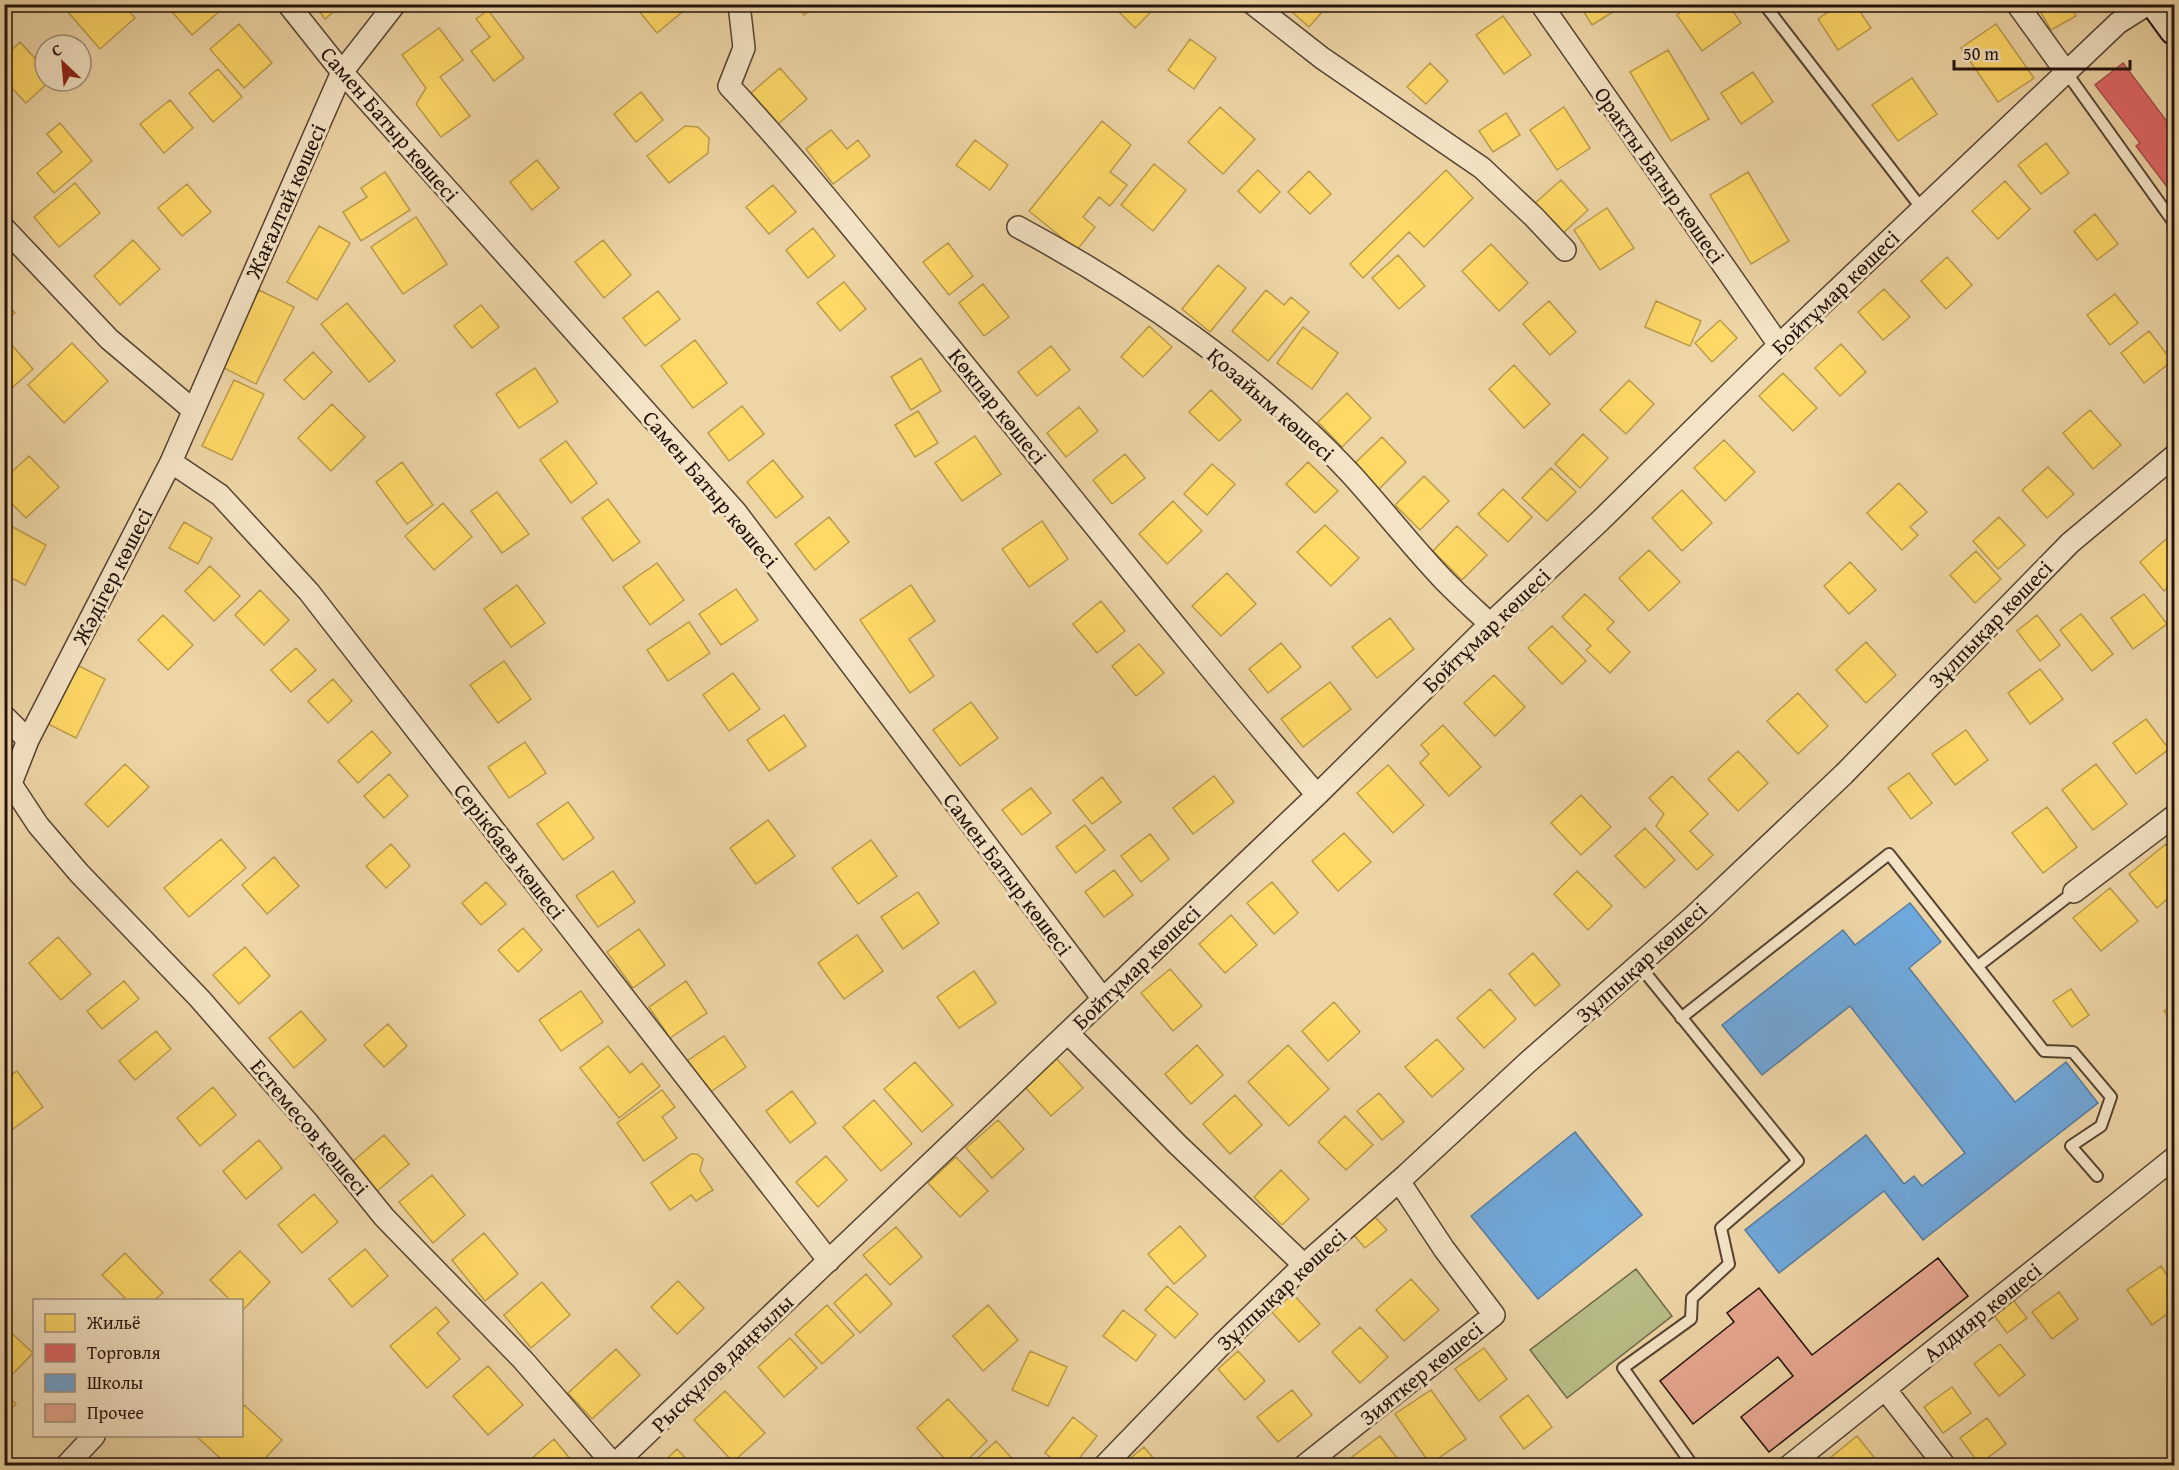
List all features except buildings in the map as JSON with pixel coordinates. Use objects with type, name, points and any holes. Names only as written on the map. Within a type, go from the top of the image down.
[{"type":"main road","points":[[2155,4],[2175,30]]},
{"type":"street","name":"Самен Батыр көшесі","points":[[288,4],[342,72],[736,512],[1103,999]]},
{"type":"street","name":"Жағалтай көшесі","points":[[193,410],[342,72],[395,4]]},
{"type":"street","name":"Көкпар көшесі","points":[[739,4],[744,48],[729,86],[766,125],[988,393],[1237,701],[1317,795]]},
{"type":"street","points":[[1253,4],[1322,58],[1482,168],[1565,250]]},
{"type":"street","name":"Оракты Батыр көшесі","points":[[1541,4],[1779,345]]},
{"type":"street","points":[[2017,4],[2066,72]]},
{"type":"street","name":"Бойтұмар көшесі","points":[[829,1261],[1317,795],[1490,624],[1600,521],[1922,208],[2118,23],[2148,4]]},
{"type":"street","name":"Қозайым көшесі","points":[[1018,227],[1068,254],[1157,310],[1272,398],[1350,473],[1440,576],[1490,624]]},
{"type":"street","points":[[4,228],[109,339],[193,410]]},
{"type":"street","name":"Жәдігер көшесі","points":[[28,740],[171,462],[193,410]]},
{"type":"street","name":"Зұлпықар көшесі","points":[[1104,1466],[1223,1343],[1305,1265],[1528,1062],[1694,916],[1844,774],[2070,543],[2175,456]]},
{"type":"street","name":"Серікбаев көшесі","points":[[171,462],[220,495],[309,592],[829,1261]]},
{"type":"street","points":[[4,716],[28,740],[8,791]]},
{"type":"street","name":"Естемесов көшесі","points":[[8,791],[79,873],[200,999],[309,1124],[384,1217],[523,1360],[614,1465]]},
{"type":"street","points":[[2074,892],[2175,816]]},
{"type":"street","points":[[1068,1033],[1177,1144],[1305,1265]]},
{"type":"street","name":"Алдияр көшесі","points":[[1789,1466],[2175,1158]]},
{"type":"street","name":"Зияткер көшесі","points":[[1304,1466],[1494,1315],[1444,1249],[1399,1181]]},
{"type":"street","name":"Рысқұлов даңғылы","points":[[614,1465],[829,1261]]},
{"type":"street","points":[[1885,1389],[1944,1466]]},
{"type":"street","points":[[66,1466],[93,1437]]},
{"type":"lane","points":[[1764,4],[1922,208]]},
{"type":"lane","points":[[2066,72],[2175,223]]},
{"type":"lane","points":[[1681,1018],[1889,854],[2044,1051],[2073,1052],[2111,1097],[2101,1126],[2071,1146],[2097,1176]]},
{"type":"lane","points":[[1978,966],[2074,892]]},
{"type":"lane","points":[[1639,965],[1798,1161],[1720,1228],[1729,1264],[1692,1298],[1691,1319],[1623,1368],[1693,1466]]},
{"type":"green space","points":[[1636,1269],[1672,1316],[1567,1398],[1530,1350]]}]
